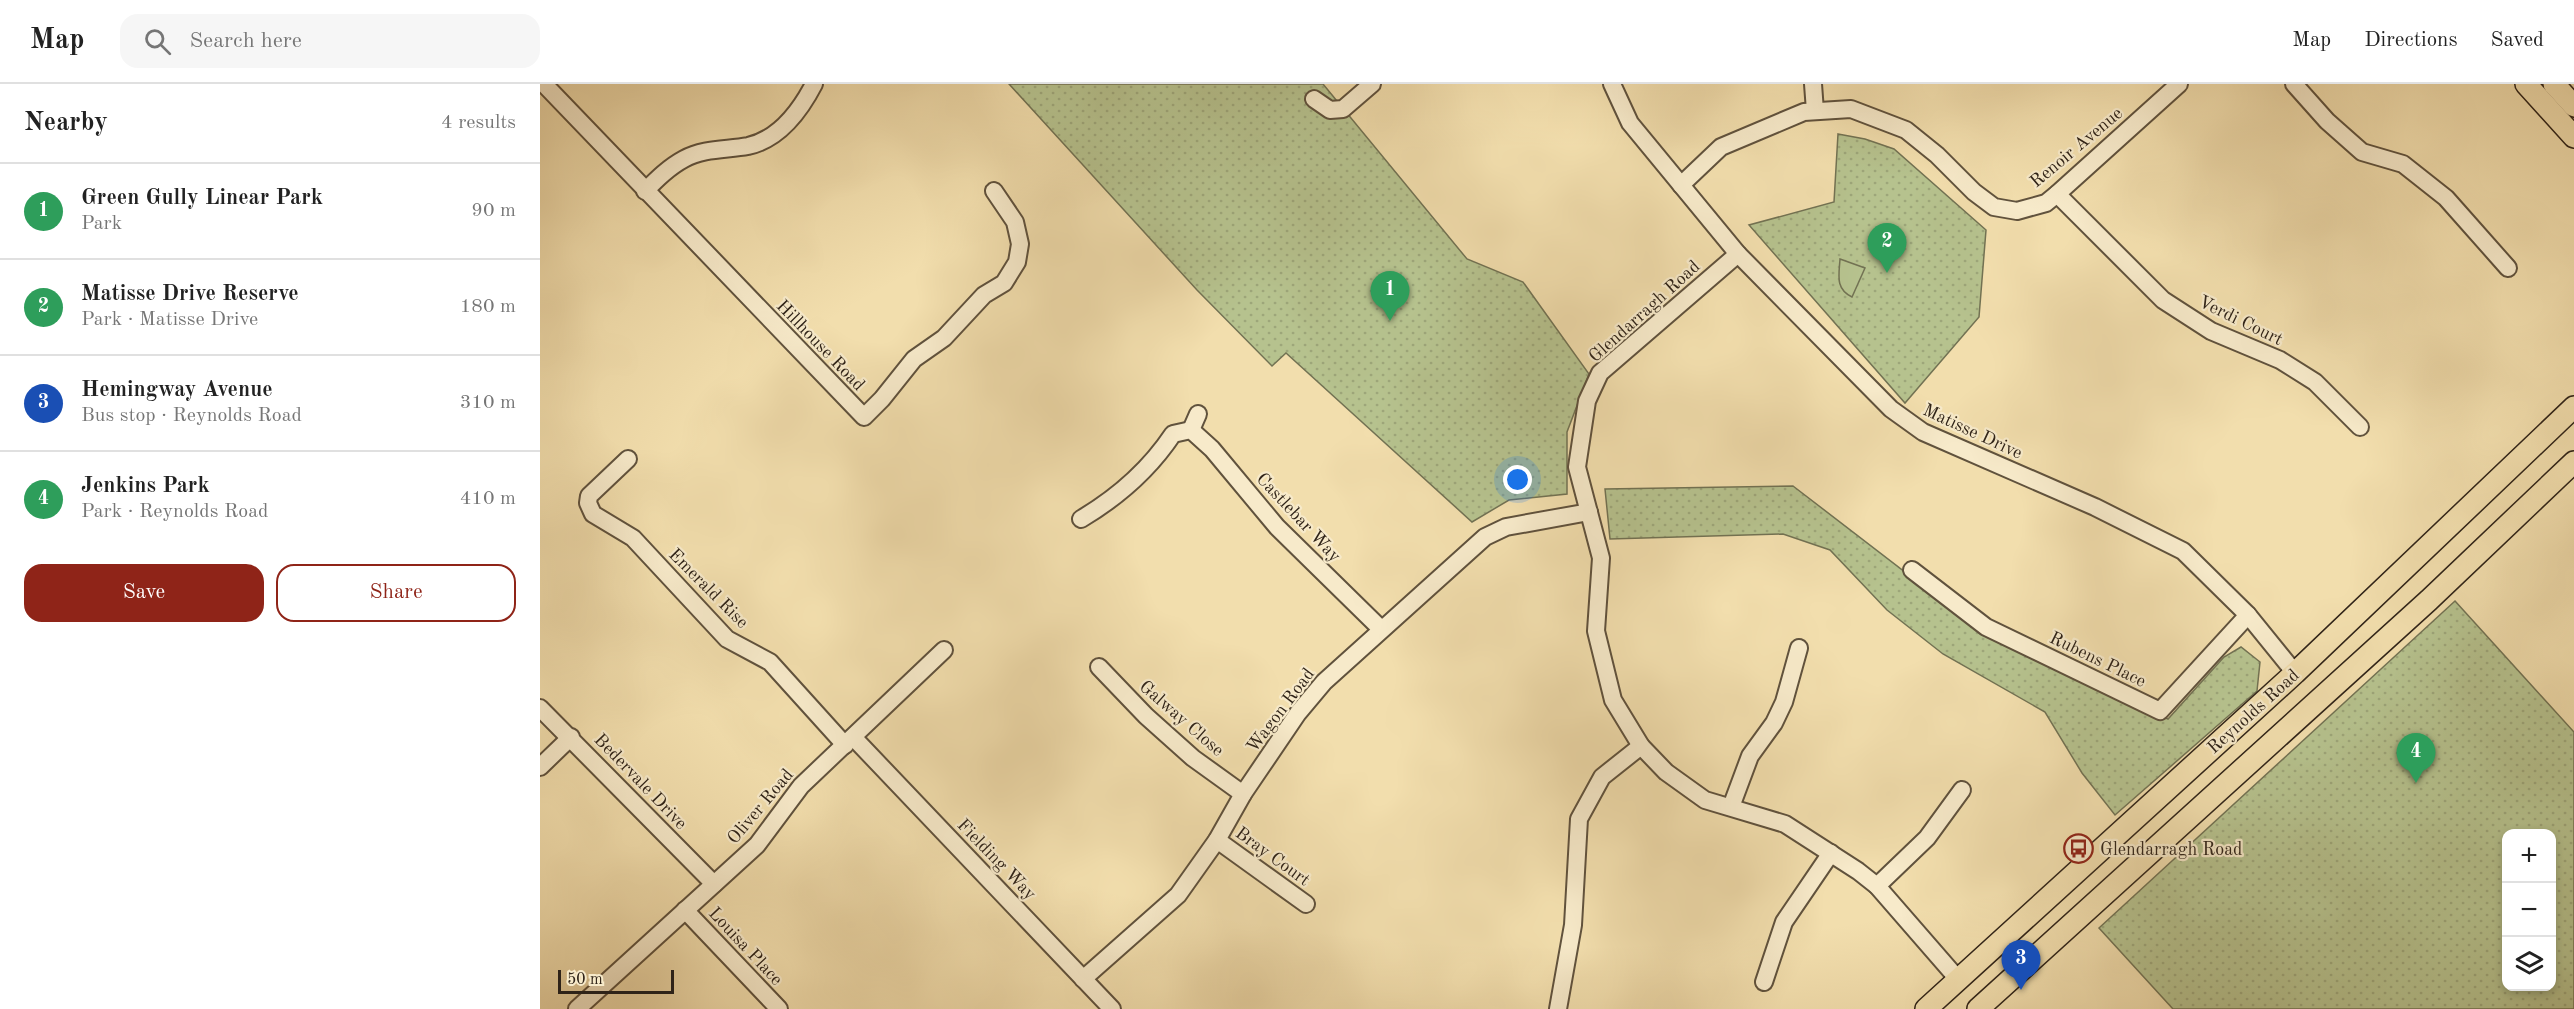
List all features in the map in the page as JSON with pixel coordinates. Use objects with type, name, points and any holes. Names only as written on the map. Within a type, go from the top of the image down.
[{"type":"main road","points":[[2526,84],[2574,137]]},
{"type":"main road","points":[[2554,84],[2574,105]]},
{"type":"main road","name":"Reynolds Road","points":[[1926,1009],[1957,978],[2295,673],[2574,407]]},
{"type":"main road","name":"Reynolds Road","points":[[1978,1009],[2429,600],[2574,462]]},
{"type":"main road","points":[[2295,673],[2318,699]]},
{"type":"street","name":"Hillhouse Road","points":[[544,84],[864,417],[882,399],[914,359],[944,338],[984,294],[1004,283],[1017,262],[1020,244],[1015,222],[994,191]]},
{"type":"street","points":[[645,191],[666,170],[686,158],[709,151],[751,145],[770,136],[790,121],[814,84]]},
{"type":"street","points":[[1314,99],[1330,110],[1343,109],[1372,84]]},
{"type":"street","name":"Matisse Drive","points":[[1612,84],[1630,123],[1738,254],[1891,409],[1923,432],[2095,507],[2183,551],[2248,615],[2295,673]]},
{"type":"street","points":[[1813,84],[1815,111]]},
{"type":"street","name":"Renoir Avenue","points":[[1682,184],[1721,147],[1804,112],[1851,109],[1906,130],[1937,155],[1974,192],[1994,207],[2017,211],[2046,203],[2179,84]]},
{"type":"street","points":[[2294,84],[2327,122],[2362,152],[2403,164],[2446,198],[2508,268]]},
{"type":"street","name":"Verdi Court","points":[[2057,194],[2163,300],[2211,331],[2280,360],[2315,382],[2360,427]]},
{"type":"street","name":"Glendarragh Road","points":[[1738,254],[1600,374],[1587,401],[1577,467],[1601,558],[1596,631],[1613,700],[1641,746],[1666,772],[1705,800],[1785,824],[1877,886],[1957,978]]},
{"type":"street","points":[[1081,519],[1111,501],[1156,459],[1173,434],[1191,430],[1198,414]]},
{"type":"street","name":"Castlebar Way","points":[[1191,430],[1212,449],[1277,527],[1381,629]]},
{"type":"street","name":"Emerald Rise","points":[[628,459],[589,496],[588,503],[593,514],[633,537],[727,639],[770,662],[849,741]]},
{"type":"street","name":"Wagon Road","points":[[1083,979],[1178,895],[1217,840],[1243,794],[1298,713],[1324,682],[1381,629],[1485,537],[1506,527],[1589,512]]},
{"type":"street","name":"Rubens Place","points":[[1912,570],[1986,627],[2160,711],[2248,615]]},
{"type":"street","points":[[1731,807],[1750,756],[1774,723],[1784,702],[1799,648]]},
{"type":"street","name":"Oliver Road","points":[[577,1009],[757,845],[801,786],[944,650]]},
{"type":"street","name":"Galway Close","points":[[1099,667],[1146,716],[1193,758],[1243,794]]},
{"type":"street","name":"Bedervale Drive","points":[[540,708],[714,884]]},
{"type":"street","points":[[540,767],[571,737]]},
{"type":"street","name":"Fielding Way","points":[[849,741],[1112,1009]]},
{"type":"street","points":[[1558,1009],[1573,925],[1579,819],[1602,777],[1641,746]]},
{"type":"street","points":[[1877,886],[1927,838],[1962,790]]},
{"type":"street","name":"Bray Court","points":[[1217,840],[1306,904]]},
{"type":"street","points":[[1764,982],[1784,922],[1831,854]]},
{"type":"street","name":"Louisa Place","points":[[685,910],[779,1009]]},
{"type":"green space","points":[[1009,84],[1323,84],[1467,259],[1523,282],[1589,374],[1567,432],[1567,494],[1509,500],[1472,522],[1286,353],[1272,366],[1197,290]]},
{"type":"green space","points":[[1838,134],[1865,139],[1894,149],[1986,230],[1979,317],[1905,403],[1749,225],[1834,202]]},
{"type":"green space","points":[[1840,259],[1865,268],[1852,297],[1840,286]]},
{"type":"green space","points":[[1793,486],[1987,635],[2168,719],[2224,657],[2241,647],[2260,662],[2257,691],[2115,815],[2082,773],[2045,712],[1943,654],[1887,610],[1830,550],[1783,534],[1610,539],[1605,489]]},
{"type":"green space","points":[[2455,601],[2574,732],[2574,1009],[2173,1009],[2099,928]]},
{"type":"place","name":"Matisse Drive Reserve","points":[[1887,273]]},
{"type":"place","name":"Green Gully Linear Park","points":[[1390,321]]},
{"type":"place","name":"Jenkins Park","points":[[2416,783]]},
{"type":"place","name":"Glendarragh Road","points":[[2079,849]]},
{"type":"place","name":"Hemingway Avenue","points":[[2021,990]]}]
